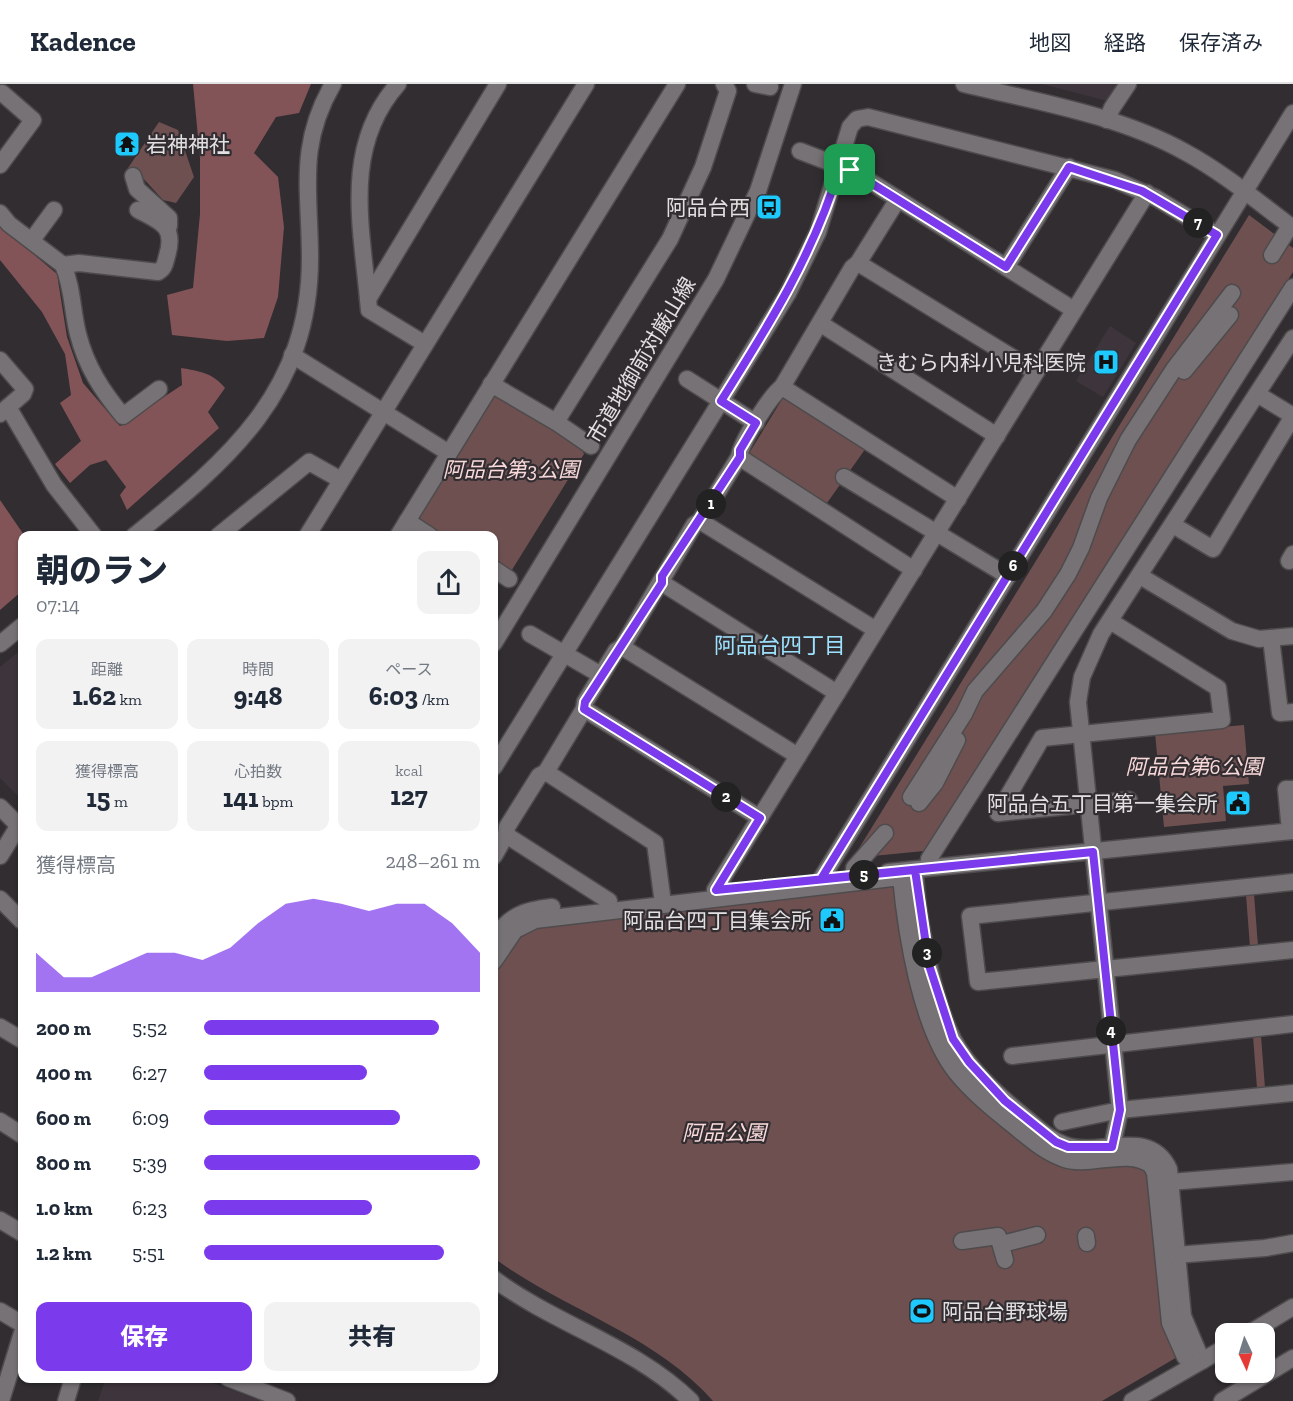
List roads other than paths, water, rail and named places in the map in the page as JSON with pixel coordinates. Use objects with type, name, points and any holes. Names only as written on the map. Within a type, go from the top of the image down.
[{"type":"street","points":[[140,531],[199,483],[239,442],[266,406],[292,355],[303,317],[309,279],[306,189],[309,149],[320,110],[333,84]]},
{"type":"street","points":[[398,84],[370,126],[360,162],[359,200],[369,310],[425,344]]},
{"type":"street","points":[[368,299],[498,84]]},
{"type":"street","points":[[310,531],[586,84]]},
{"type":"street","points":[[402,528],[677,84]]},
{"type":"street","points":[[556,422],[670,239],[703,166],[728,91],[725,84]]},
{"type":"street","name":"市道地御前対厳山線","points":[[498,636],[716,279],[758,191],[793,84]]},
{"type":"street","points":[[964,84],[1107,120],[1184,151],[1244,191],[1292,227],[1272,255]]},
{"type":"street","points":[[1107,120],[1128,84]]},
{"type":"street","points":[[0,165],[33,120],[5,90]]},
{"type":"street","points":[[821,879],[1293,113]]},
{"type":"street","points":[[498,761],[799,273],[818,232],[840,166],[850,127],[862,117],[1115,180],[1147,193],[1217,235]]},
{"type":"street","points":[[800,151],[840,166],[898,199],[1074,310]]},
{"type":"street","points":[[1006,267],[1069,167]]},
{"type":"street","points":[[63,265],[89,263],[158,272],[165,265],[170,247],[167,229],[169,218],[137,189],[133,176]]},
{"type":"street","points":[[716,890],[1147,193]]},
{"type":"street","points":[[498,849],[539,776],[546,772],[584,709],[585,702],[601,675],[616,651],[622,647],[662,583],[662,576],[740,457],[740,450],[756,423],[776,392],[782,387],[852,268],[858,263],[898,199]]},
{"type":"street","points":[[32,240],[54,210]]},
{"type":"street","points":[[138,210],[159,221],[167,229]]},
{"type":"street","points":[[0,213],[8,222],[63,265],[74,300],[79,338],[102,391],[123,416],[159,389]]},
{"type":"street","points":[[858,263],[1036,372]]},
{"type":"street","points":[[929,859],[1293,286]]},
{"type":"street","points":[[915,800],[975,691],[1044,610],[1068,574],[1081,548],[1099,498],[1140,419],[1174,369],[1237,296]]},
{"type":"street","points":[[821,324],[997,436]]},
{"type":"street","points":[[1112,1147],[1120,1110],[1078,702],[1082,677],[1110,621],[1293,338]]},
{"type":"street","points":[[292,355],[449,453]]},
{"type":"street","points":[[0,360],[25,389],[23,394],[4,410],[54,485],[90,531]]},
{"type":"street","points":[[1173,525],[1213,549],[1293,416],[1238,374]]},
{"type":"street","points":[[687,379],[756,423]]},
{"type":"street","points":[[491,384],[556,422],[591,446]]},
{"type":"street","points":[[782,387],[958,499]]},
{"type":"street","points":[[740,457],[914,570]]},
{"type":"street","points":[[224,531],[309,462],[341,480]]},
{"type":"street","points":[[844,477],[1008,576]]},
{"type":"street","points":[[700,521],[876,630]]},
{"type":"street","points":[[1293,554],[1289,561],[1293,561]]},
{"type":"street","points":[[498,572],[509,579]]},
{"type":"street","points":[[1140,576],[1232,631],[1259,639],[1293,636]]},
{"type":"street","points":[[662,583],[837,693]]},
{"type":"street","points":[[1110,621],[1218,688],[1221,720],[1042,738],[998,813],[1129,800]]},
{"type":"street","points":[[0,644],[18,630]]},
{"type":"street","points":[[530,634],[601,675]]},
{"type":"street","points":[[1271,638],[1280,713],[1293,712]]},
{"type":"street","points":[[622,647],[798,756]]},
{"type":"street","points":[[584,709],[760,818]]},
{"type":"street","points":[[546,772],[655,843],[658,849],[662,896]]},
{"type":"street","points":[[498,927],[523,911],[1292,831],[1286,789],[1293,789]]},
{"type":"street","points":[[0,807],[18,824]]},
{"type":"street","points":[[0,856],[18,831]]},
{"type":"street","points":[[854,868],[885,833]]},
{"type":"street","points":[[506,835],[609,901]]},
{"type":"street","points":[[915,870],[929,965],[953,1039],[969,1062],[1005,1101],[1056,1142],[1068,1147],[1138,1146],[1152,1149],[1162,1155],[1169,1168],[1183,1316],[1193,1359]]},
{"type":"street","points":[[498,956],[515,930],[535,920],[901,877],[899,888],[915,970],[940,1046],[956,1072],[996,1112],[1051,1153],[1065,1159],[1136,1158],[1151,1165],[1155,1173],[1170,1323],[1193,1359]]},
{"type":"street","points":[[1293,882],[970,916],[978,982],[1293,950]]},
{"type":"street","points":[[0,901],[18,917]]},
{"type":"street","points":[[1012,1056],[1293,1024]]},
{"type":"street","points":[[0,1027],[18,1038]]},
{"type":"street","points":[[1062,1122],[1120,1110],[1293,1094]]},
{"type":"street","points":[[0,1121],[18,1132]]},
{"type":"street","points":[[1170,1182],[1293,1172]]},
{"type":"street","points":[[0,1220],[18,1231]]},
{"type":"street","points":[[962,1241],[998,1236],[1003,1252],[1037,1235]]},
{"type":"street","points":[[1176,1255],[1265,1248],[1293,1243]]},
{"type":"street","points":[[498,1282],[530,1302],[651,1368],[691,1401]]},
{"type":"street","points":[[1266,1323],[1293,1307]]},
{"type":"street","points":[[0,1311],[18,1322]]},
{"type":"street","points":[[1,1399],[18,1346]]},
{"type":"street","points":[[1132,1401],[1193,1359],[1215,1351]]},
{"type":"street","points":[[1222,1401],[1293,1358]]},
{"type":"street","points":[[66,1401],[71,1383]]},
{"type":"street","points":[[241,1383],[287,1401]]},
{"type":"place","name":"岩神神社","points":[[127,144]]},
{"type":"place","name":"阿品台西","points":[[769,207]]},
{"type":"place","name":"きむら内科小児科医院","points":[[1106,362]]},
{"type":"place","name":"阿品台五丁目第一集会所","points":[[1238,803]]},
{"type":"place","name":"阿品台四丁目集会所","points":[[832,920]]},
{"type":"place","name":"阿品台野球場","points":[[922,1311]]},
{"type":"district","name":"阿品台四丁目","points":[[780,645]]},
{"type":"park label","name":"阿品台第3公園","points":[[511,469]]},
{"type":"park label","name":"阿品台第6公園","points":[[1194,766]]},
{"type":"park label","name":"阿品公園","points":[[724,1132]]}]
